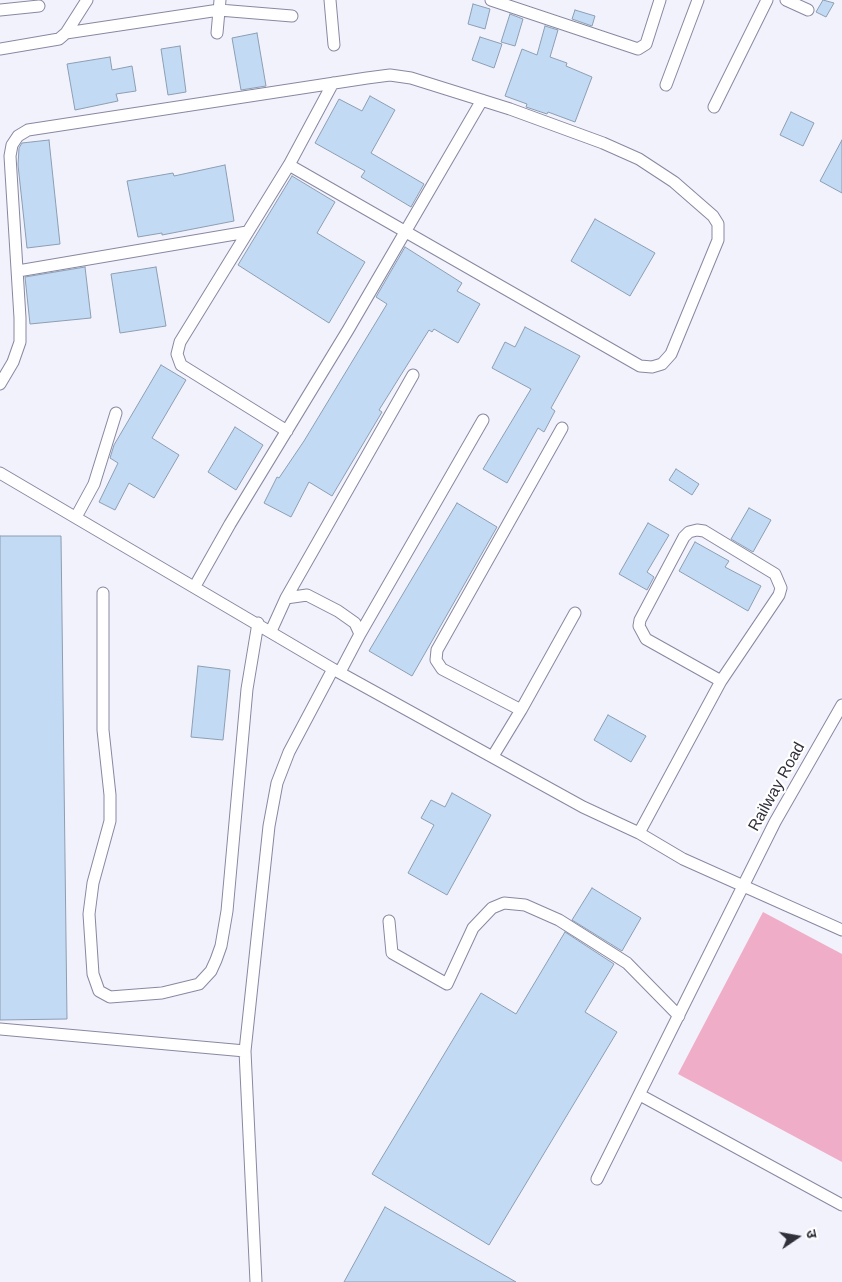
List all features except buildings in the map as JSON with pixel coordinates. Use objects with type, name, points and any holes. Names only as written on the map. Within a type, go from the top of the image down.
[{"type":"street","points":[[0,49],[59,39],[66,34],[87,0]]},
{"type":"street","points":[[330,0],[334,45]]},
{"type":"street","points":[[491,0],[638,50],[646,44],[660,0]]},
{"type":"street","points":[[666,85],[698,0]]},
{"type":"street","points":[[714,107],[767,0]]},
{"type":"street","points":[[786,0],[808,10]]},
{"type":"street","points":[[66,34],[219,5],[292,16]]},
{"type":"street","points":[[217,33],[219,5]]},
{"type":"street","points":[[0,10],[39,6]]},
{"type":"street","points":[[0,384],[13,362],[20,342],[18,271],[10,156],[12,145],[18,136],[28,130],[390,75],[432,84],[482,100],[603,143],[639,159],[674,182],[713,216],[718,224],[718,240],[672,354],[662,364],[652,367],[640,366],[289,165]]},
{"type":"street","points":[[287,430],[181,365],[176,354],[180,342],[289,165],[333,83]]},
{"type":"street","points":[[195,586],[406,233],[482,100]]},
{"type":"street","points":[[18,271],[248,232]]},
{"type":"street","points":[[270,631],[286,598],[413,376]]},
{"type":"street","points":[[76,517],[91,491],[116,413]]},
{"type":"street","points":[[256,1282],[245,1050],[269,826],[277,783],[289,752],[360,634],[482,420]]},
{"type":"street","points":[[521,710],[442,669],[436,660],[437,650],[562,428]]},
{"type":"street","points":[[0,473],[258,623],[336,671],[493,756],[583,808],[639,834],[683,859],[842,930]]},
{"type":"street","points":[[639,834],[721,681],[780,594],[781,588],[775,574],[704,531],[696,530],[689,532],[684,537],[640,620],[639,626],[646,639],[721,681]]},
{"type":"street","points":[[103,593],[103,730],[110,795],[110,821],[93,883],[89,914],[93,974],[99,991],[110,997],[162,993],[199,984],[211,971],[216,960],[221,946],[227,911],[247,689],[258,623]]},
{"type":"street","points":[[286,598],[307,595],[314,598],[355,623],[360,634]]},
{"type":"street","points":[[493,756],[575,613]]},
{"type":"street","name":"Railway Road","points":[[596,1179],[640,1095],[775,822],[842,704]]},
{"type":"street","points":[[389,921],[392,953],[447,984],[473,928],[492,908],[504,903],[525,905],[559,920],[627,964],[678,1016]]},
{"type":"street","points":[[0,1029],[245,1050]]},
{"type":"street","points":[[640,1095],[842,1205]]},
{"type":"shaded area","points":[[763,912],[842,954],[842,1162],[678,1074]]}]
